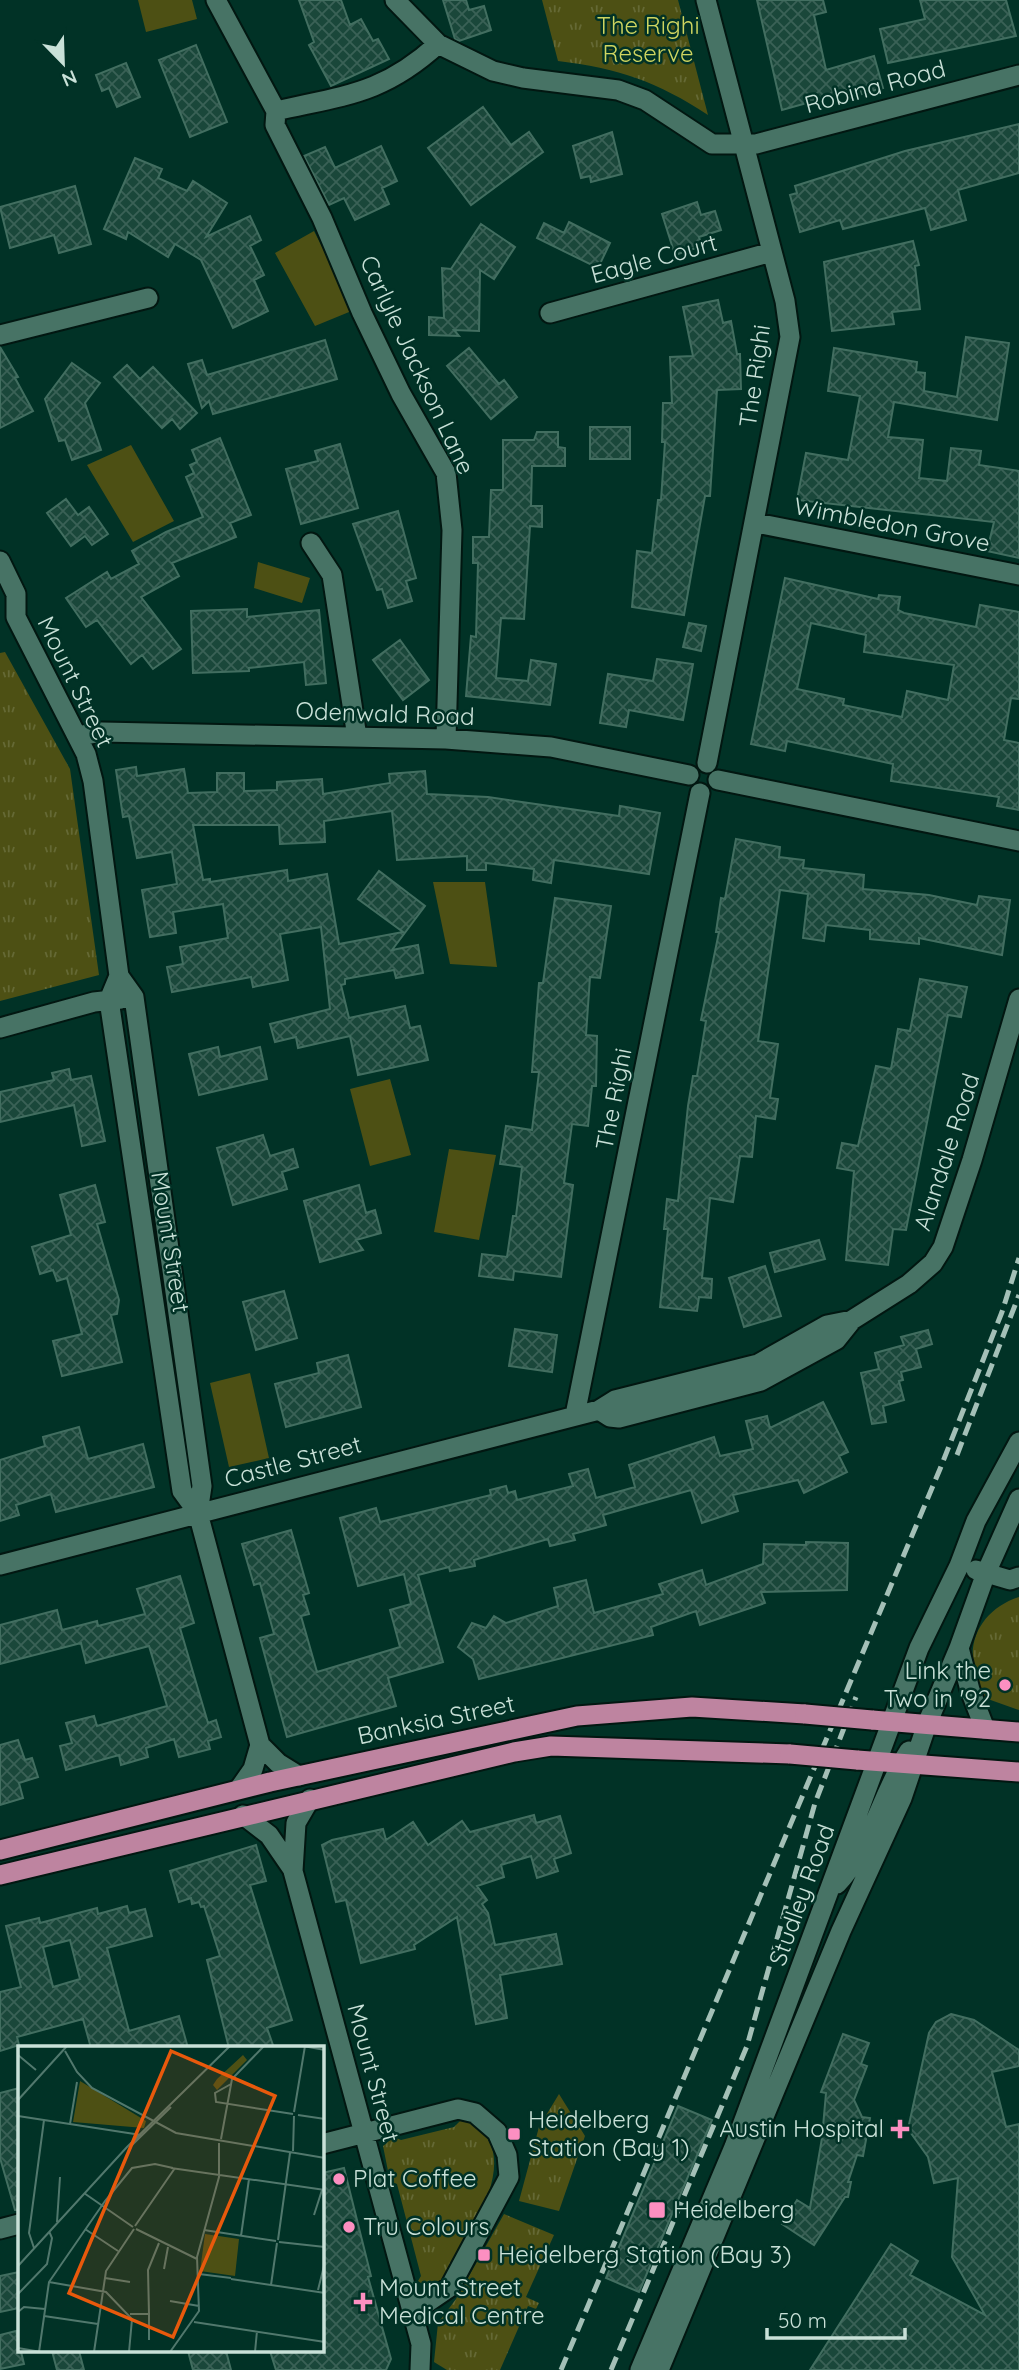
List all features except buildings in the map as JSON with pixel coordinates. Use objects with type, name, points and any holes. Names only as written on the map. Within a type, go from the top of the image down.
[{"type":"highway","name":"Banksia Street","points":[[0,1850],[239,1789],[515,1727],[587,1715],[692,1707],[1019,1732]]},
{"type":"highway","name":"Banksia Street","points":[[0,1875],[310,1798],[487,1757],[551,1746],[790,1754],[1019,1772]]},
{"type":"street","name":"Carlyle Jackson Lane","points":[[216,0],[276,111],[275,125],[322,218],[362,313],[401,394],[446,473],[452,530],[446,739]]},
{"type":"street","name":"Robina Road","points":[[395,0],[438,44],[493,71],[523,78],[618,90],[645,100],[712,144],[756,144],[1019,75]]},
{"type":"street","name":"The Righi","points":[[706,0],[785,300],[790,337],[756,523],[707,763]]},
{"type":"street","points":[[276,111],[374,89],[412,67],[438,44]]},
{"type":"street","name":"Eagle Court","points":[[550,313],[772,252]]},
{"type":"street","points":[[0,335],[148,298]]},
{"type":"street","name":"Wimbledon Grove","points":[[756,523],[1019,575]]},
{"type":"street","points":[[311,543],[332,575],[357,737]]},
{"type":"street","name":"Mount Street","points":[[0,561],[16,594],[5,617],[77,736],[93,780],[119,976],[134,997],[202,1486],[198,1513]]},
{"type":"street","name":"Odenwald Road","points":[[77,736],[103,732],[446,739],[551,747],[689,775]]},
{"type":"street","points":[[707,763],[716,769],[718,780],[712,790],[700,793],[691,786],[689,775],[695,765],[707,763]]},
{"type":"street","points":[[718,780],[1019,841]]},
{"type":"street","name":"The Righi","points":[[575,1415],[700,793]]},
{"type":"street","points":[[108,1000],[119,976]]},
{"type":"street","points":[[0,1028],[108,1000],[134,997]]},
{"type":"street","name":"Alandale Road","points":[[852,1320],[911,1282],[933,1263],[943,1247],[1011,1036],[1019,999]]},
{"type":"street","name":"Mount Street","points":[[108,1000],[182,1491],[198,1513],[260,1745]]},
{"type":"street","name":"Castle Street","points":[[0,1564],[575,1415],[599,1410],[610,1418],[618,1418],[761,1381],[836,1340],[852,1320]]},
{"type":"street","name":"Studley Road","points":[[659,2370],[855,1862],[878,1760],[919,1648],[959,1566],[976,1521],[1019,1442]]},
{"type":"street","name":"Studley Road","points":[[640,2370],[734,2147],[830,1891],[899,1806],[908,1762],[960,1648],[986,1573],[1019,1499]]},
{"type":"street","points":[[959,1566],[1010,1580],[1019,1577]]},
{"type":"street","points":[[960,1648],[970,1690],[985,1729]]},
{"type":"street","points":[[239,1789],[253,1769],[260,1745],[278,1763],[299,1776]]},
{"type":"street","name":"Mount Street","points":[[293,1871],[296,1822],[310,1798]]},
{"type":"street","name":"Mount Street","points":[[243,1815],[269,1835],[293,1871],[421,2344],[420,2370]]},
{"type":"street","points":[[324,2143],[451,2110],[464,2109],[475,2113],[502,2140],[509,2177],[453,2284],[443,2294],[412,2313]]},
{"type":"street","points":[[0,2229],[18,2224]]},
{"type":"green space","points":[[138,0],[192,0],[197,19],[146,32]]},
{"type":"green space","name":"The Righi Reserve","points":[[542,0],[678,0],[708,115],[690,103],[637,78],[558,61]]},
{"type":"green space","points":[[314,231],[354,310],[315,326],[275,253]]},
{"type":"green space","points":[[131,445],[174,521],[133,542],[87,465]]},
{"type":"green space","points":[[258,562],[310,578],[302,603],[254,588]]},
{"type":"green space","points":[[5,652],[70,769],[99,975],[0,1001],[0,653]]},
{"type":"green space","points":[[433,882],[485,882],[497,967],[450,964]]},
{"type":"green space","points":[[390,1079],[411,1155],[370,1166],[350,1089]]},
{"type":"green space","points":[[449,1149],[496,1155],[479,1240],[434,1232]]},
{"type":"green space","points":[[250,1373],[269,1458],[229,1467],[210,1383]]},
{"type":"green space","points":[[1019,1597],[1019,1710],[985,1698],[975,1670],[973,1649],[979,1629],[991,1613]]},
{"type":"green space","points":[[559,2094],[585,2136],[559,2211],[519,2201],[539,2127]]},
{"type":"green space","points":[[461,2120],[482,2132],[492,2149],[494,2170],[489,2193],[479,2217],[445,2277],[437,2283],[424,2285],[418,2281],[421,2276],[397,2184],[390,2181],[383,2146],[394,2137],[401,2140],[454,2127]]},
{"type":"green space","points":[[504,2214],[554,2235],[526,2297],[539,2303],[536,2309],[528,2306],[500,2370],[447,2370],[434,2362],[438,2323],[456,2299]]},
{"type":"railway","points":[[561,2370],[940,1469],[1002,1312],[1019,1258]]},
{"type":"railway","points":[[957,1455],[1019,1295]]},
{"type":"railway","points":[[611,2370],[747,2046],[815,1803],[856,1697]]},
{"type":"place","name":"Link the Two in '92","points":[[1005,1685]]},
{"type":"place","name":"Austin Hospital","points":[[900,2129]]},
{"type":"place","name":"Heidelberg Station (Bay 1)","points":[[514,2134]]},
{"type":"place","name":"Plat Coffee","points":[[339,2179]]},
{"type":"place","name":"Heidelberg","points":[[657,2210]]},
{"type":"place","name":"Tru Colours","points":[[349,2227]]},
{"type":"place","name":"Heidelberg Station (Bay 3)","points":[[484,2255]]},
{"type":"place","name":"Mount Street Medical Centre","points":[[363,2302]]}]
